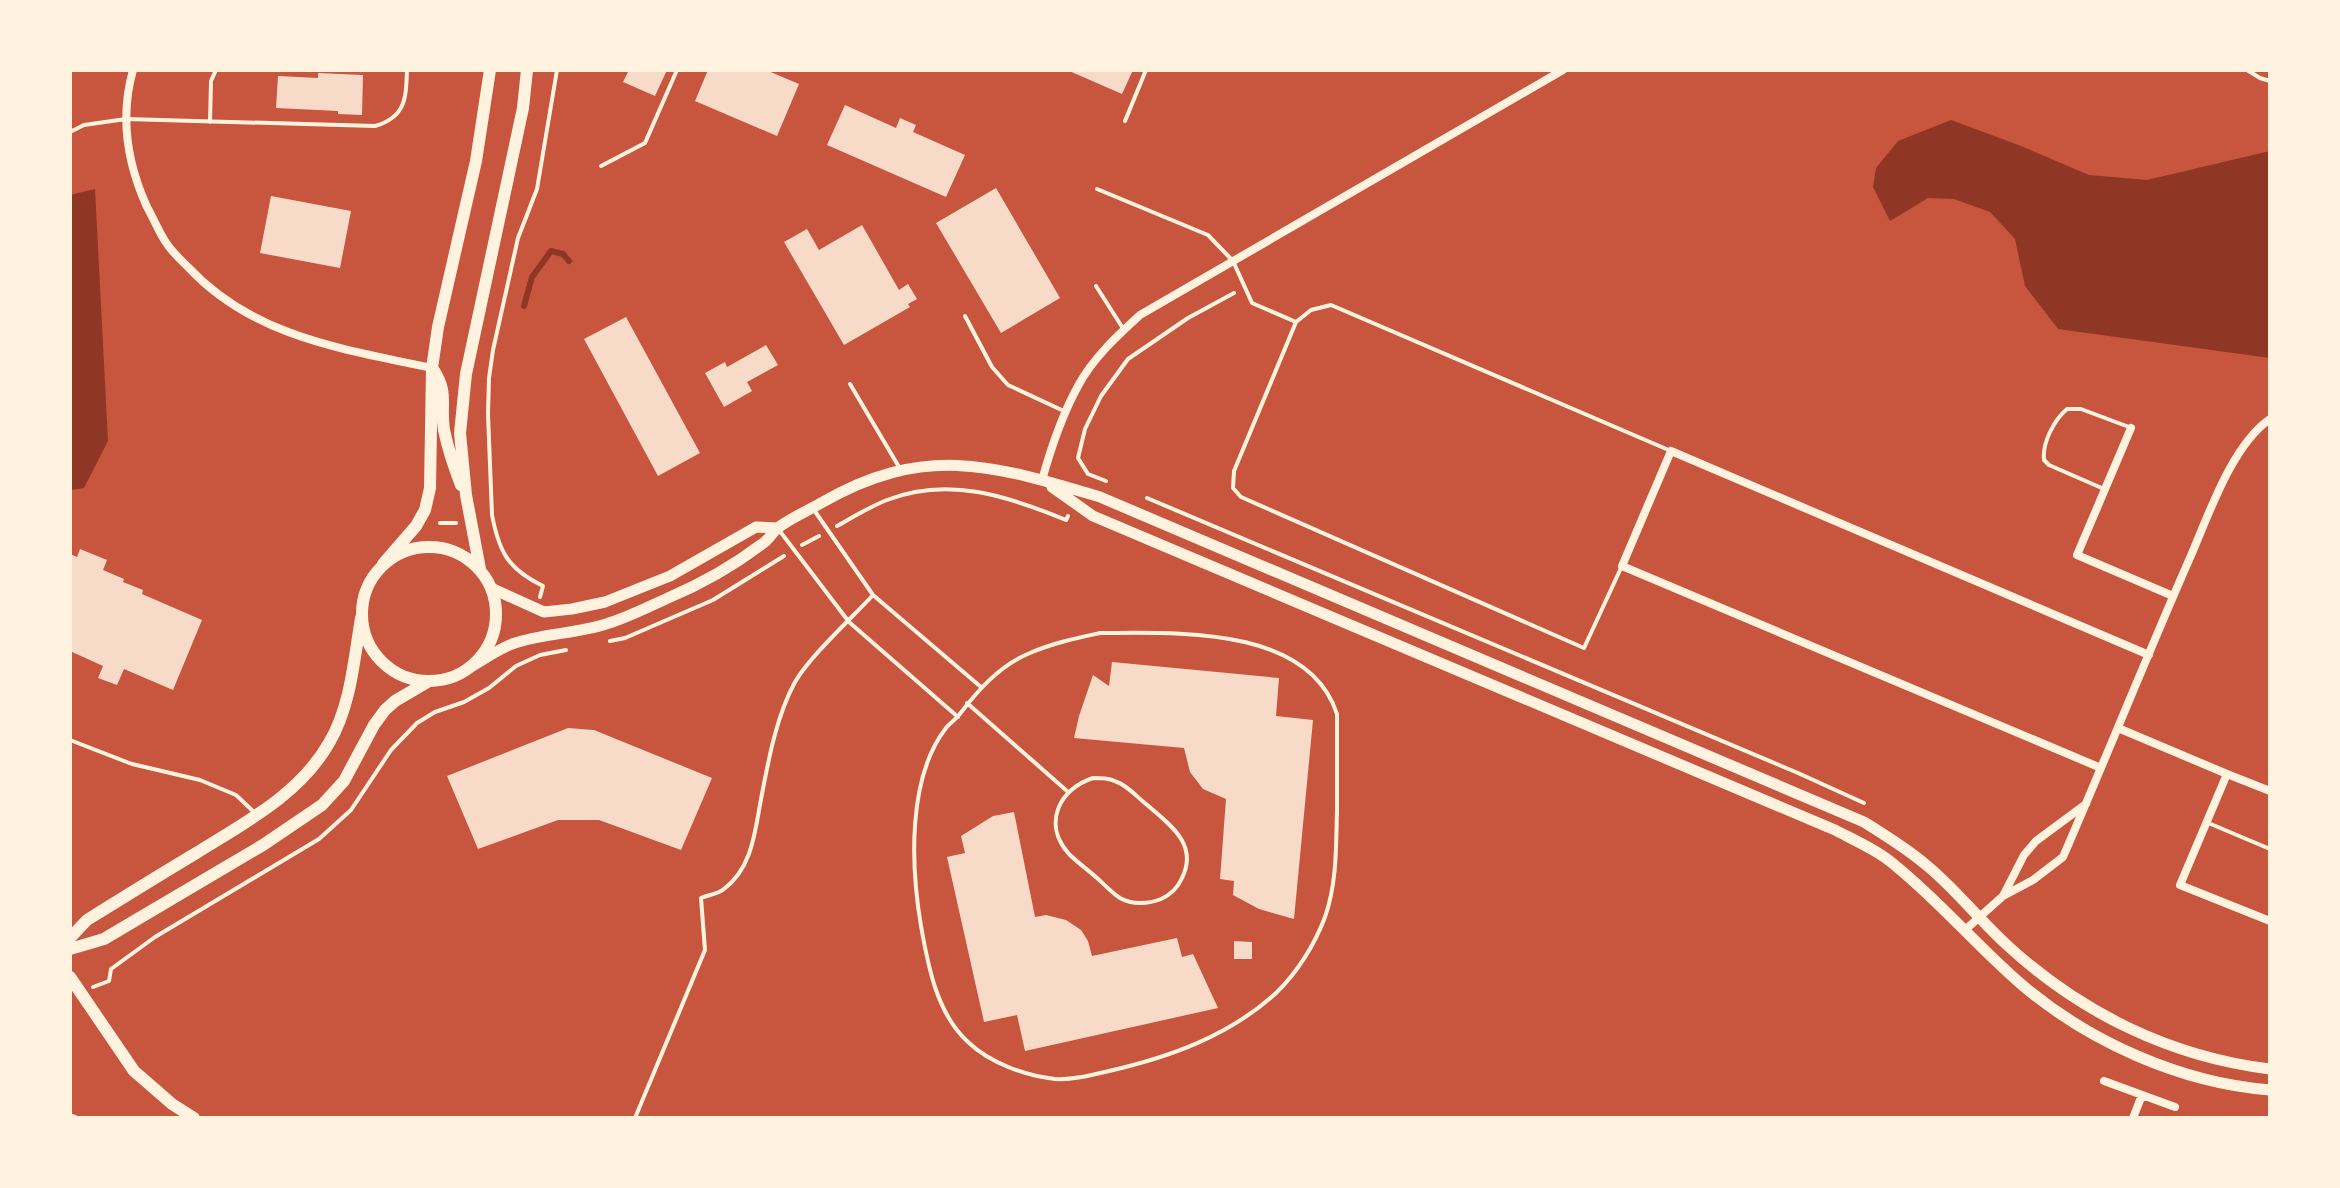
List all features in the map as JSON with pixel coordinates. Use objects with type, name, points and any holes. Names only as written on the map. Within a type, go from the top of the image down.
[{"type":"main road","points":[[70,938],[87,920],[257,815],[284,795],[302,778],[329,743],[345,703],[363,598],[371,579],[416,526],[425,510],[430,488],[432,368],[438,327],[476,161],[490,70]]},
{"type":"main road","points":[[361,618],[371,647],[391,669],[409,678],[429,681],[450,678],[469,668],[484,653],[494,633],[497,610],[491,588],[480,569],[466,495],[460,433],[466,374],[520,121],[527,70]]},
{"type":"main road","points":[[432,368],[442,383],[444,427],[452,464],[466,495]]},
{"type":"main road","points":[[383,564],[400,553],[419,547],[440,547],[462,554],[480,569]]},
{"type":"main road","points":[[70,949],[104,939],[263,845],[322,805],[344,781],[385,710],[429,681]]},
{"type":"main road","points":[[70,977],[134,1071],[172,1104],[194,1118]]},
{"type":"street","points":[[133,70],[128,86],[126,119],[132,169],[168,245],[199,279],[223,300],[273,327],[307,339],[432,368]]},
{"type":"street","points":[[1042,480],[1066,412],[1084,375],[1140,315],[1563,70]]},
{"type":"street","points":[[1965,930],[2003,896],[2033,880],[2063,857],[2173,596],[2237,455],[2260,426],[2270,419]]},
{"type":"street","points":[[2131,428],[2077,555],[2173,596]]},
{"type":"street","points":[[2101,768],[1622,566],[1671,451],[2149,655]]},
{"type":"street","points":[[469,668],[509,645],[606,625],[686,590],[766,542],[777,528],[837,494],[900,469],[964,465],[998,469],[1100,497],[1864,822],[1927,865],[2037,972],[2104,1017],[2175,1048],[2238,1065],[2270,1069]]},
{"type":"street","points":[[1042,480],[1093,516],[1835,830],[1896,865],[2021,984],[2089,1032],[2167,1066],[2209,1079],[2270,1090]]},
{"type":"street","points":[[491,588],[544,612],[572,609],[605,602],[670,576],[756,527],[777,528]]},
{"type":"street","points":[[2118,728],[2270,791]]},
{"type":"street","points":[[2227,774],[2180,885],[2270,921]]},
{"type":"street","points":[[2003,896],[2024,855],[2036,841],[2086,803]]},
{"type":"street","points":[[2104,1081],[2175,1107]]},
{"type":"street","points":[[2133,1118],[2142,1095]]},
{"type":"lane","points":[[210,122],[211,81],[216,70]]},
{"type":"lane","points":[[70,132],[84,125],[126,119],[375,126],[387,123],[403,105],[407,93],[407,70]]},
{"type":"lane","points":[[601,166],[645,143],[677,70]]},
{"type":"lane","points":[[1125,121],[1146,70]]},
{"type":"lane","points":[[2247,70],[2270,81]]},
{"type":"lane","points":[[1097,189],[1208,235],[1233,261],[1252,303],[1296,322]]},
{"type":"lane","points":[[1096,286],[1124,330]]},
{"type":"lane","points":[[1622,566],[1584,648],[1241,497],[1233,488],[1234,471],[1296,322],[1311,310],[1331,305],[1671,451]]},
{"type":"lane","points":[[965,316],[992,367],[1008,385],[1066,412]]},
{"type":"lane","points":[[850,384],[900,469]]},
{"type":"lane","points":[[2105,489],[2044,460],[2043,453],[2057,418],[2067,409],[2081,409],[2131,428]]},
{"type":"lane","points":[[813,508],[873,595],[981,687]]},
{"type":"lane","points":[[777,528],[849,622],[958,717]]},
{"type":"lane","points":[[635,1118],[705,950],[701,898],[723,890],[751,852],[772,750],[796,681],[873,595]]},
{"type":"lane","points":[[1100,633],[1196,633],[1258,645],[1309,671],[1332,697],[1337,714],[1336,854],[1328,909],[1299,966],[1278,991],[1249,1015],[1179,1052],[1091,1076],[1059,1079],[1027,1074],[990,1057],[967,1042],[947,1016],[935,986],[923,939],[916,892],[914,846],[914,824],[921,783],[946,727],[958,717],[967,703],[981,687],[1028,653],[1100,633]]},
{"type":"lane","points":[[967,703],[1068,791]]},
{"type":"lane","points":[[70,740],[132,764],[200,780],[236,795],[257,815]]},
{"type":"lane","points":[[1093,778],[1108,778],[1122,783],[1182,838],[1188,853],[1187,869],[1180,884],[1168,896],[1153,902],[1136,903],[1120,898],[1069,853],[1059,839],[1056,823],[1059,805],[1068,791],[1079,782],[1093,778]]},
{"type":"lane","points":[[2206,822],[2270,849]]},
{"type":"path","points":[[540,595],[543,586],[513,567],[503,553],[494,528],[488,402],[493,350],[518,238],[537,189],[557,70]]},
{"type":"path","points":[[842,523],[902,495],[953,488],[991,494],[1066,520],[1070,513]]},
{"type":"path","points":[[440,523],[456,523]]},
{"type":"path","points":[[804,544],[818,536]]},
{"type":"path","points":[[597,644],[625,638],[713,600],[784,556]]},
{"type":"path","points":[[98,983],[109,981],[111,969],[155,937],[319,839],[351,810],[391,750],[417,723],[489,688],[516,666],[540,655],[568,650]]},
{"type":"path","points":[[70,1115],[78,1118]]},
{"type":"shaded area","points":[[1951,120],[2089,175],[2147,180],[2270,151],[2270,358],[2058,329],[2025,286],[2015,239],[1990,212],[1954,199],[1928,198],[1890,221],[1873,187],[1876,168],[1898,141]]},
{"type":"shaded area","points":[[95,189],[108,441],[84,488],[70,490],[70,195]]},
{"type":"building","points":[[629,70],[667,70],[655,96],[623,82]]},
{"type":"building","points":[[708,70],[766,70],[799,84],[777,136],[695,101]]},
{"type":"building","points":[[1067,70],[1133,70],[1122,94]]},
{"type":"building","points":[[318,73],[363,75],[362,115],[276,108],[278,76],[318,78]]},
{"type":"building","points":[[845,105],[896,128],[900,118],[916,125],[913,132],[965,155],[946,197],[827,145]]},
{"type":"building","points":[[996,188],[1060,298],[1001,333],[936,223]]},
{"type":"building","points":[[271,196],[351,211],[340,268],[260,253]]},
{"type":"building","points":[[862,225],[899,290],[908,284],[917,299],[908,304],[910,307],[844,345],[784,242],[807,229],[819,250]]},
{"type":"building","points":[[626,317],[700,453],[658,476],[584,339]]},
{"type":"building","points":[[766,345],[778,365],[747,382],[752,391],[724,407],[705,373],[725,362],[727,367]]},
{"type":"building","points":[[80,549],[107,560],[103,570],[143,590],[142,594],[202,620],[173,690],[124,669],[117,685],[98,678],[103,666],[70,651],[70,554],[77,557]]},
{"type":"building","points":[[1112,662],[1279,678],[1276,716],[1313,720],[1294,919],[1259,909],[1233,895],[1234,881],[1220,879],[1226,799],[1203,789],[1190,772],[1184,748],[1074,738],[1093,675],[1109,686]]},
{"type":"building","points":[[568,728],[594,730],[712,778],[681,850],[599,820],[558,820],[478,849],[447,776]]},
{"type":"building","points":[[1014,812],[1035,917],[1046,915],[1066,920],[1081,930],[1092,956],[1177,938],[1182,957],[1193,954],[1218,1008],[1025,1051],[1017,1015],[984,1022],[947,857],[965,853],[961,836],[993,816]]},
{"type":"building","points":[[1234,941],[1252,942],[1252,959],[1234,959]]},
{"type":"waterway","points":[[524,306],[532,277],[551,251],[563,254],[569,261]]}]
